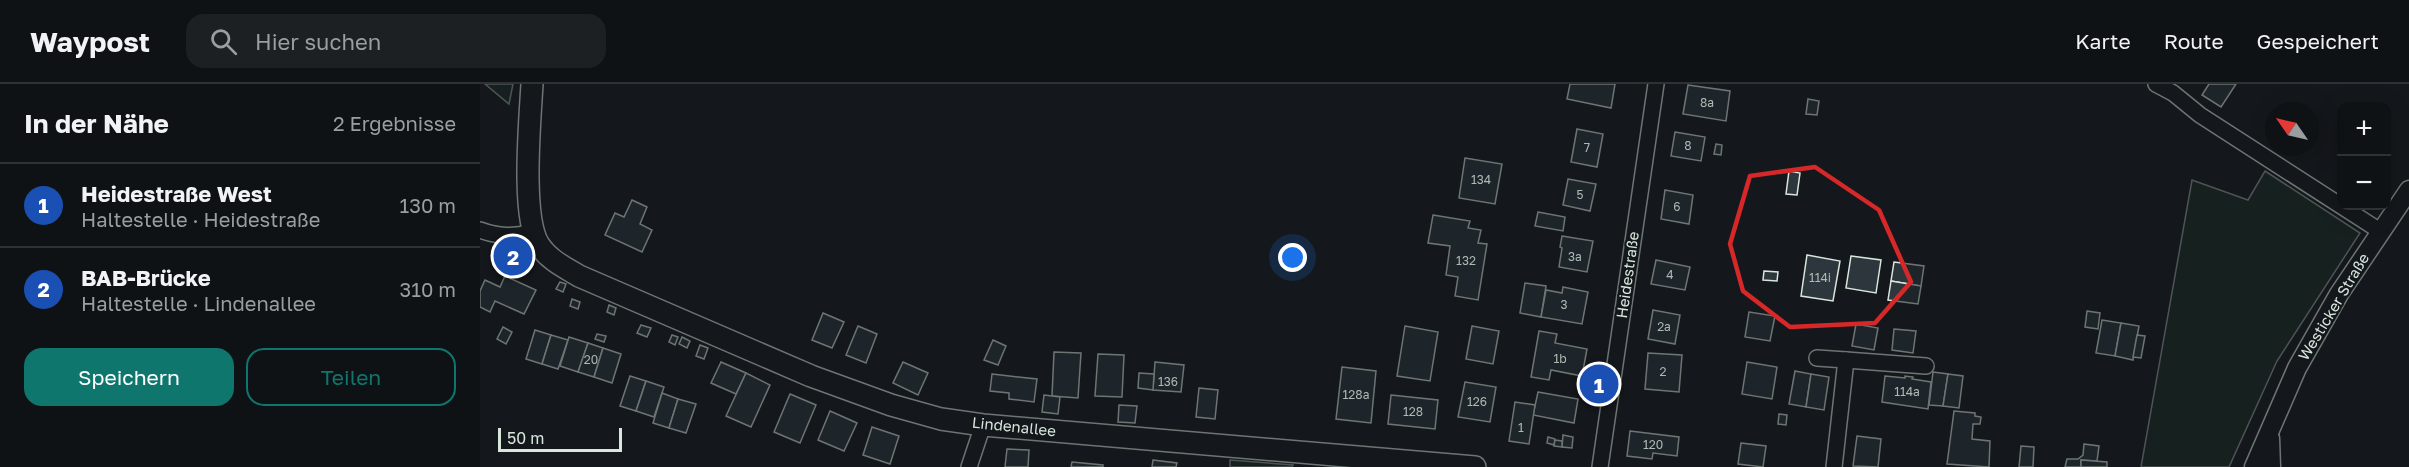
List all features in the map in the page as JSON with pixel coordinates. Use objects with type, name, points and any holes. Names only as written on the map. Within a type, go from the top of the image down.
[{"type":"main road","points":[[532,84],[528,195],[533,232]]},
{"type":"main road","name":"Lindenallee","points":[[533,232],[538,244],[548,256],[579,276],[811,376],[891,405],[940,419],[982,425],[1475,467]]},
{"type":"street","name":"Heidestraße","points":[[1600,467],[1656,84]]},
{"type":"street","points":[[2156,84],[2173,93],[2200,115],[2380,231]]},
{"type":"street","name":"Westicker Straße","points":[[2254,467],[2297,368],[2339,294],[2409,190]]},
{"type":"street","points":[[480,230],[513,237],[533,232]]},
{"type":"street","points":[[1817,358],[1926,366]]},
{"type":"street","points":[[1834,467],[1846,360]]},
{"type":"street","points":[[969,467],[982,425]]},
{"type":"street","name":"Westicker Straße","points":[[2270,430],[2271,467]]},
{"type":"highlighted area","points":[[1815,167],[1879,210],[1911,282],[1875,323],[1790,327],[1743,291],[1730,244],[1750,176]]},
{"type":"green space","points":[[485,84],[513,84],[509,104]]},
{"type":"green space","points":[[2265,171],[2360,233],[2277,361],[2229,467],[2141,467],[2192,180],[2248,200]]},
{"type":"green space","points":[[1230,460],[1293,465],[1292,467],[1230,467]]},
{"type":"building","points":[[1570,84],[1615,84],[1611,108],[1567,99]]},
{"type":"building","points":[[2209,84],[2236,84],[2221,107],[2202,95]]},
{"type":"building","points":[[1688,85],[1730,91],[1726,121],[1683,114]]},
{"type":"building","points":[[1808,99],[1819,101],[1817,115],[1806,114]]},
{"type":"building","points":[[1577,129],[1603,134],[1597,167],[1571,162]]},
{"type":"building","points":[[1675,132],[1705,137],[1701,161],[1671,156]]},
{"type":"building","points":[[1716,144],[1722,145],[1721,155],[1714,154]]},
{"type":"building","points":[[1465,158],[1502,164],[1495,204],[1459,198]]},
{"type":"building","points":[[1789,171],[1800,173],[1797,195],[1786,194]]},
{"type":"building","points":[[1568,179],[1596,184],[1590,211],[1563,205]]},
{"type":"building","points":[[1665,190],[1693,195],[1689,224],[1661,219]]},
{"type":"building","points":[[632,200],[647,207],[640,224],[652,230],[642,252],[605,235],[615,213],[624,217]]},
{"type":"building","points":[[1538,212],[1565,217],[1563,231],[1535,226]]},
{"type":"building","points":[[1433,215],[1470,221],[1468,228],[1481,230],[1478,243],[1487,244],[1478,300],[1455,296],[1458,277],[1446,275],[1450,246],[1428,243]]},
{"type":"building","points":[[1562,236],[1593,241],[1587,272],[1559,267]]},
{"type":"building","points":[[1807,255],[1840,261],[1833,301],[1801,296]]},
{"type":"building","points":[[1851,256],[1881,260],[1876,293],[1846,288]]},
{"type":"building","points":[[1656,260],[1690,267],[1685,290],[1651,284]]},
{"type":"building","points":[[1894,262],[1924,266],[1921,286],[1891,281]]},
{"type":"building","points":[[1764,271],[1778,272],[1777,281],[1763,280]]},
{"type":"building","points":[[505,276],[536,290],[524,314],[495,301],[490,312],[480,307],[480,291],[485,280],[500,287]]},
{"type":"building","points":[[1891,281],[1921,286],[1918,304],[1888,300]]},
{"type":"building","points":[[560,282],[566,284],[563,292],[556,289]]},
{"type":"building","points":[[1525,283],[1546,286],[1541,317],[1520,313]]},
{"type":"building","points":[[1563,287],[1588,292],[1582,324],[1541,317],[1546,290],[1562,293]]},
{"type":"building","points":[[572,299],[580,302],[578,309],[570,306]]},
{"type":"building","points":[[609,305],[616,308],[614,315],[607,312]]},
{"type":"building","points":[[1653,310],[1680,315],[1675,344],[1648,339]]},
{"type":"building","points":[[2087,311],[2100,313],[2098,329],[2085,327]]},
{"type":"building","points":[[1749,312],[1775,316],[1770,341],[1745,337]]},
{"type":"building","points":[[823,313],[844,322],[832,348],[812,340]]},
{"type":"building","points":[[2102,320],[2121,323],[2115,356],[2096,353]]},
{"type":"building","points":[[2121,323],[2139,326],[2133,360],[2115,356]]},
{"type":"building","points":[[1856,324],[1878,328],[1874,350],[1852,346]]},
{"type":"building","points":[[641,325],[651,328],[647,337],[637,333]]},
{"type":"building","points":[[858,326],[877,334],[866,363],[846,355]]},
{"type":"building","points":[[1405,326],[1438,332],[1430,381],[1397,376]]},
{"type":"building","points":[[1472,326],[1499,331],[1493,364],[1466,359]]},
{"type":"building","points":[[503,327],[512,332],[506,344],[497,339]]},
{"type":"building","points":[[1894,329],[1916,331],[1913,353],[1892,350]]},
{"type":"building","points":[[535,330],[551,335],[542,364],[526,359]]},
{"type":"building","points":[[1539,331],[1557,334],[1555,343],[1587,349],[1582,376],[1551,370],[1549,380],[1531,377]]},
{"type":"building","points":[[597,334],[606,336],[604,342],[595,339]]},
{"type":"building","points":[[551,335],[568,340],[558,369],[542,364]]},
{"type":"building","points":[[672,335],[678,337],[675,345],[669,342]]},
{"type":"building","points":[[2137,335],[2145,336],[2141,358],[2133,357]]},
{"type":"building","points":[[569,337],[588,343],[578,372],[560,366]]},
{"type":"building","points":[[682,337],[690,341],[687,348],[679,344]]},
{"type":"building","points":[[993,340],[1006,346],[998,365],[984,360]]},
{"type":"building","points":[[588,343],[603,348],[594,377],[578,372]]},
{"type":"building","points":[[700,345],[708,348],[704,359],[696,356]]},
{"type":"building","points":[[603,348],[621,354],[612,383],[594,377]]},
{"type":"building","points":[[1054,352],[1081,353],[1078,398],[1052,396]]},
{"type":"building","points":[[1648,353],[1682,355],[1679,392],[1645,389]]},
{"type":"building","points":[[1098,354],[1124,355],[1122,397],[1095,396]]},
{"type":"building","points":[[721,362],[746,373],[736,394],[711,383]]},
{"type":"building","points":[[903,362],[928,373],[918,395],[893,383]]},
{"type":"building","points":[[1155,362],[1184,365],[1181,392],[1153,390]]},
{"type":"building","points":[[1747,362],[1777,367],[1772,399],[1742,394]]},
{"type":"building","points":[[1342,367],[1376,371],[1371,423],[1336,419]]},
{"type":"building","points":[[1795,371],[1811,374],[1806,407],[1789,404]]},
{"type":"building","points":[[1933,372],[1948,374],[1943,406],[1929,405]]},
{"type":"building","points":[[746,373],[770,385],[751,427],[726,416]]},
{"type":"building","points":[[1139,373],[1154,374],[1153,390],[1138,388]]},
{"type":"building","points":[[992,374],[1037,379],[1034,402],[1009,399],[1009,393],[990,391]]},
{"type":"building","points":[[1811,374],[1829,377],[1824,410],[1806,407]]},
{"type":"building","points":[[1948,374],[1963,376],[1959,408],[1943,406]]},
{"type":"building","points":[[630,376],[646,381],[636,411],[620,406]]},
{"type":"building","points":[[1885,376],[1913,377],[1912,379],[1931,382],[1928,409],[1882,402]]},
{"type":"building","points":[[646,381],[664,387],[654,417],[636,411]]},
{"type":"building","points":[[1465,382],[1496,387],[1490,422],[1458,417]]},
{"type":"building","points":[[1199,388],[1218,390],[1215,419],[1196,417]]},
{"type":"building","points":[[1538,392],[1578,399],[1574,423],[1533,415]]},
{"type":"building","points":[[662,393],[678,399],[669,428],[653,423]]},
{"type":"building","points":[[790,394],[816,405],[800,443],[774,432]]},
{"type":"building","points":[[1044,395],[1060,397],[1058,414],[1042,412]]},
{"type":"building","points":[[1391,395],[1438,400],[1435,429],[1388,424]]},
{"type":"building","points":[[678,399],[696,404],[686,433],[669,428]]},
{"type":"building","points":[[1515,402],[1535,405],[1529,444],[1509,441]]},
{"type":"building","points":[[1119,405],[1137,406],[1135,423],[1118,422]]},
{"type":"building","points":[[830,411],[857,423],[844,451],[818,440]]},
{"type":"building","points":[[1954,411],[1975,413],[1975,416],[1981,417],[1980,424],[1973,424],[1972,439],[1990,441],[1989,467],[1947,464]]},
{"type":"building","points":[[1779,414],[1787,415],[1786,425],[1778,424]]},
{"type":"building","points":[[872,427],[899,436],[890,464],[863,455]]},
{"type":"building","points":[[1630,431],[1679,437],[1677,456],[1653,453],[1652,459],[1627,456]]},
{"type":"building","points":[[1563,435],[1573,437],[1572,448],[1562,447]]},
{"type":"building","points":[[1857,436],[1881,439],[1878,467],[1853,466]]},
{"type":"building","points":[[1548,437],[1555,439],[1554,445],[1547,443]]},
{"type":"building","points":[[1555,440],[1562,441],[1562,447],[1554,446]]},
{"type":"building","points":[[1741,443],[1766,446],[1763,467],[1738,464]]},
{"type":"building","points":[[2084,444],[2099,446],[2097,461],[2081,460],[2081,467],[2065,467],[2067,459],[2078,459],[2083,455]]},
{"type":"building","points":[[2021,446],[2034,447],[2033,467],[2019,467]]},
{"type":"building","points":[[1007,449],[1029,450],[1028,467],[1005,467]]},
{"type":"building","points":[[1153,460],[1177,463],[1176,467],[1152,467]]},
{"type":"building","points":[[2081,460],[2107,462],[2107,467],[2081,467]]},
{"type":"building","points":[[1072,462],[1103,465],[1103,467],[1071,467]]},
{"type":"place","name":"BAB-Brücke","points":[[513,256]]},
{"type":"place","name":"Heidestraße West","points":[[1599,384]]}]
